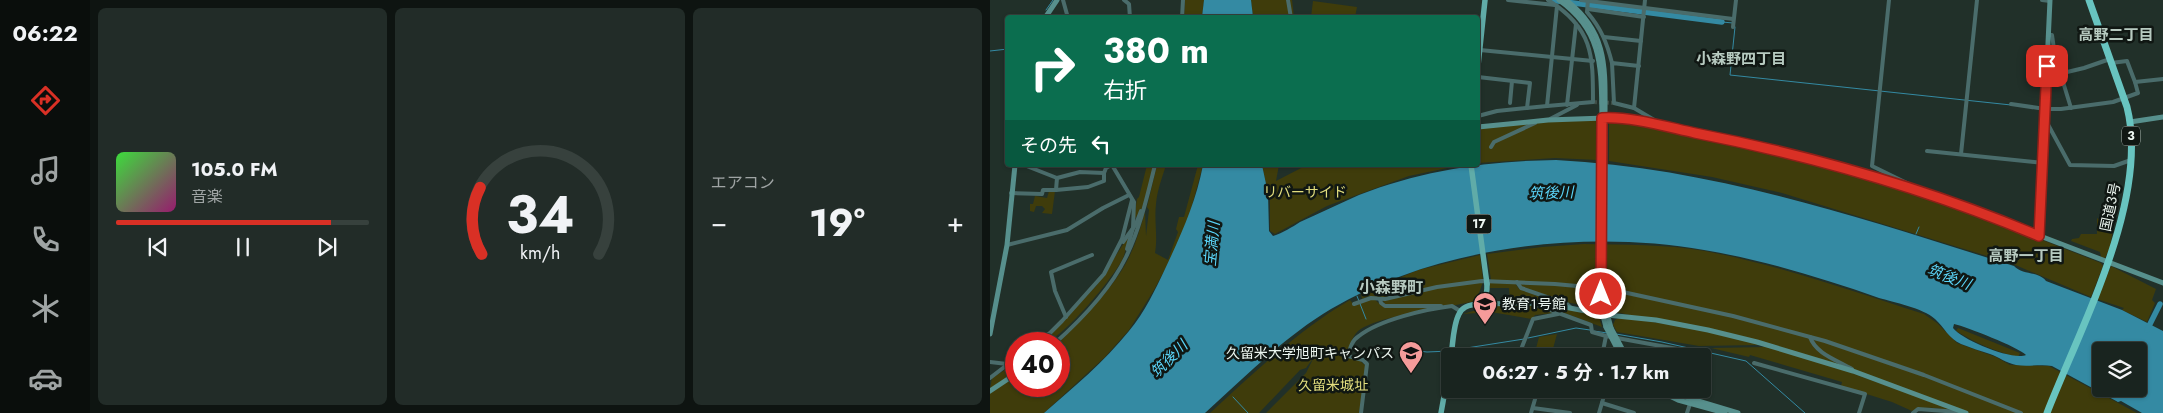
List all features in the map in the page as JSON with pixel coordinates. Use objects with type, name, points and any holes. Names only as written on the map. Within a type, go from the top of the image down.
[{"type":"highway","name":"国道3号","points":[[2047,413],[2108,263],[2120,221],[2132,160],[2130,122],[2124,98],[2089,0]]},
{"type":"main road","points":[[1480,50],[1485,0]]},
{"type":"main road","name":"17","points":[[1471,167],[1487,284],[1486,297],[1481,303]]},
{"type":"main road","points":[[1452,348],[1460,311],[1466,307],[1481,303]]},
{"type":"main road","points":[[1441,413],[1444,398]]},
{"type":"street","points":[[1048,15],[1056,0]]},
{"type":"street","points":[[1063,0],[1067,15]]},
{"type":"street","points":[[1124,0],[1129,4],[1130,15]]},
{"type":"street","points":[[1182,15],[1183,0]]},
{"type":"street","points":[[1288,0],[1290,15]]},
{"type":"street","points":[[1508,0],[1562,1]]},
{"type":"street","points":[[1548,0],[1562,1],[1571,6],[1588,30],[1601,64],[1604,120],[1605,313],[1608,328],[1617,348]]},
{"type":"street","points":[[1582,0],[1733,19]]},
{"type":"street","points":[[1634,108],[1645,0]]},
{"type":"street","points":[[1733,26],[1736,0]]},
{"type":"street","points":[[1890,0],[1872,166],[1918,190]]},
{"type":"street","points":[[1961,154],[1977,0]]},
{"type":"street","points":[[2039,236],[2050,0],[2042,0]]},
{"type":"street","points":[[1480,115],[1497,111],[1593,102],[1593,61],[1586,38],[1562,1]]},
{"type":"street","points":[[1547,106],[1552,57],[1562,1]]},
{"type":"street","points":[[1588,1],[1588,12],[1597,23],[1604,37],[1612,63],[1614,103],[1634,108],[1666,127]]},
{"type":"street","points":[[1588,9],[1644,17]]},
{"type":"street","points":[[1567,105],[1576,24]]},
{"type":"street","points":[[2048,35],[2052,35],[2060,74],[2071,108]]},
{"type":"street","points":[[1604,37],[1641,41]]},
{"type":"street","points":[[1480,50],[1593,61]]},
{"type":"street","points":[[2011,104],[2045,109],[2071,108],[2113,102],[2138,93],[2128,61],[2110,61],[2046,77]]},
{"type":"street","points":[[1612,63],[1639,66]]},
{"type":"street","points":[[1480,77],[1530,83],[1527,108]]},
{"type":"street","points":[[2135,82],[2163,79]]},
{"type":"street","points":[[1510,103],[1512,81]]},
{"type":"street","points":[[1548,120],[1579,103]]},
{"type":"street","points":[[2130,122],[2163,117]]},
{"type":"street","points":[[2045,119],[2070,165],[2114,166],[2132,160]]},
{"type":"street","points":[[1480,127],[1548,120],[1604,120],[1666,127],[1772,149],[1918,190],[2163,283]]},
{"type":"street","points":[[1491,147],[1494,142],[1540,121]]},
{"type":"street","points":[[1927,151],[2043,163]]},
{"type":"street","points":[[990,334],[1007,244],[1015,167]]},
{"type":"street","points":[[1029,167],[1057,178],[1080,172],[1104,173]]},
{"type":"street","points":[[1011,193],[1042,194],[1043,190],[1092,186],[1104,181],[1104,173],[1108,167]]},
{"type":"street","points":[[1113,167],[1134,202],[1133,228],[1126,256]]},
{"type":"street","points":[[1066,332],[1100,296],[1126,256],[1145,208],[1155,167]]},
{"type":"street","points":[[1056,190],[1057,178]]},
{"type":"street","points":[[1007,244],[1067,230],[1103,208],[1130,198]]},
{"type":"street","points":[[1118,250],[1128,220],[1130,198]]},
{"type":"street","points":[[1051,332],[1097,284],[1145,208]]},
{"type":"street","points":[[1066,317],[1055,291],[1051,272],[1092,255]]},
{"type":"street","points":[[1354,304],[1371,298],[1380,299],[1458,283],[1482,281],[1555,284],[1609,289],[1733,316],[1810,337],[1882,360],[2021,413]]},
{"type":"street","points":[[1517,282],[1521,288],[1567,304],[1571,308]]},
{"type":"street","points":[[1380,299],[1381,303],[1385,306],[1456,307],[1460,311]]},
{"type":"street","points":[[1481,303],[1543,303],[1708,330],[1757,342],[1858,373],[1966,413]]},
{"type":"street","points":[[1532,304],[1591,325],[1591,330],[1606,336],[1672,348]]},
{"type":"street","points":[[1361,413],[1367,364],[1363,360],[1348,356],[1354,340],[1359,335],[1388,322],[1447,307]]},
{"type":"street","points":[[1523,348],[1533,319],[1559,314]]},
{"type":"street","points":[[1608,328],[1621,348]]},
{"type":"street","points":[[1604,348],[1606,336]]},
{"type":"street","points":[[1810,337],[1818,351],[1858,373]]},
{"type":"street","points":[[990,362],[1005,364]]},
{"type":"street","points":[[1754,362],[1865,394],[1860,412]]},
{"type":"street","points":[[990,378],[1005,366]]},
{"type":"street","points":[[990,391],[1005,380]]},
{"type":"street","points":[[1598,413],[1604,398]]},
{"type":"street","points":[[1678,398],[1738,413]]},
{"type":"street","points":[[1684,398],[1725,413]]},
{"type":"street","points":[[1687,413],[1692,398]]},
{"type":"street","points":[[1602,404],[1634,413]]},
{"type":"street","points":[[1913,413],[1918,409],[1966,413]]},
{"type":"street","points":[[1532,410],[1570,413]]},
{"type":"green space","points":[[1185,0],[1204,0],[1202,15],[1184,15]]},
{"type":"green space","points":[[1251,0],[1292,0],[1294,15],[1253,15]]},
{"type":"green space","points":[[1313,1],[1357,7],[1355,15],[1311,15]]},
{"type":"green space","points":[[1598,120],[1597,160],[1555,158],[1480,163],[1480,128],[1541,122]]},
{"type":"green space","points":[[1609,121],[1654,127],[1748,145],[1917,191],[2101,263],[2103,266],[2091,297],[2013,264],[1782,193],[1712,177],[1609,161]]},
{"type":"green space","points":[[1146,167],[1153,167],[1143,207],[1134,220],[1137,199]]},
{"type":"green space","points":[[1157,167],[1165,167],[1157,199],[1155,253],[1168,260],[1178,232],[1176,229],[1179,217],[1184,217],[1197,167],[1202,167],[1189,217],[1180,241],[1154,290],[1129,330],[1105,357],[1070,389],[1070,332],[1068,332],[1103,295],[1119,274],[1132,251],[1145,212],[1146,236],[1149,210],[1147,207]]},
{"type":"green space","name":"リバーサイド","points":[[1262,167],[1279,167],[1276,181],[1303,167],[1452,167],[1409,176],[1327,206],[1275,234],[1270,231],[1270,192],[1268,193]]},
{"type":"green space","points":[[1049,191],[1055,191],[1052,214],[1042,213],[1045,209],[1042,206],[1036,206],[1034,212],[1030,211],[1030,204],[1033,204],[1035,196],[1047,198]]},
{"type":"green space","points":[[2097,218],[2113,229],[2110,248],[2105,258],[2101,257],[2100,252],[2071,241],[2072,239],[2079,238],[2081,234],[2097,234]]},
{"type":"green space","points":[[1129,235],[1123,258],[1099,293],[1061,332],[1052,332],[1097,285]]},
{"type":"green space","points":[[1584,244],[1660,246],[1690,249],[1733,257],[1815,279],[1924,314],[1937,323],[1957,343],[1996,357],[2010,365],[2049,366],[2092,389],[2092,397],[2107,397],[2137,413],[1967,413],[1834,367],[1958,411],[1922,408],[1912,411],[1892,402],[1841,386],[1842,382],[1750,355],[1749,357],[1711,348],[1765,347],[1759,345],[1699,346],[1617,332],[1613,325],[1615,320],[1620,317],[1704,330],[1566,302],[1522,287],[1519,284],[1491,280],[1487,254]]},
{"type":"green space","points":[[1480,255],[1483,280],[1437,286],[1384,298],[1369,296],[1362,299],[1361,294],[1418,270]]},
{"type":"green space","points":[[2111,266],[2156,289],[2152,300],[2155,303],[2147,322],[2122,310],[2124,308],[2097,299]]},
{"type":"green space","points":[[1483,282],[1476,301],[1456,305],[1386,305],[1382,300],[1438,287]]},
{"type":"green space","points":[[1490,283],[1515,283],[1519,289],[1557,303],[1510,300],[1509,288],[1490,288]]},
{"type":"green space","name":"久留米城址","points":[[1374,299],[1382,306],[1434,308],[1383,320],[1358,331],[1346,357],[1344,357],[1359,360],[1367,367],[1359,413],[1266,413],[1306,373],[1314,357],[1306,368],[1300,370],[1259,413],[1210,413],[1243,382],[1312,325],[1350,300],[1354,305]]},
{"type":"green space","points":[[1496,304],[1531,305],[1554,313],[1535,315],[1532,319],[1491,312],[1463,314]]},
{"type":"green space","points":[[1543,305],[1591,313],[1599,317],[1602,327]]},
{"type":"green space","points":[[1958,328],[2020,353],[2018,357],[1986,347],[1956,331]]},
{"type":"green space","points":[[1557,334],[1553,348],[1536,348],[1539,337]]},
{"type":"green space","points":[[1005,370],[1005,379],[990,389],[992,378]]},
{"type":"green space","points":[[1005,383],[1005,397],[1061,397],[1044,413],[990,413],[990,393]]},
{"type":"water","points":[[1204,0],[1251,0],[1253,15],[1202,15]]},
{"type":"water","points":[[1556,160],[1674,173],[1788,198],[2014,266],[2021,271],[2039,276],[2046,281],[2122,310],[2163,331],[2163,413],[2142,413],[2121,401],[2118,402],[2109,397],[2147,397],[2147,342],[2092,342],[2092,388],[2052,366],[2016,365],[1957,342],[1930,315],[1908,306],[1814,277],[1770,264],[1704,250],[1657,244],[1609,242],[1560,243],[1511,248],[1463,258],[1416,271],[1372,288],[1331,309],[1297,332],[1265,358],[1205,413],[1044,413],[1062,397],[1070,397],[1070,390],[1099,364],[1135,324],[1149,301],[1182,231],[1192,205],[1202,167],[1262,167],[1268,193],[1269,231],[1273,236],[1359,195],[1383,186],[1432,173],[1456,168],[1480,167],[1481,165]],"holes":[[[1954,324],[2003,342],[2026,355],[2010,355],[1988,348],[1958,333],[1953,328]]]},
{"type":"waterway","points":[[1046,10],[1053,0]]},
{"type":"waterway","points":[[1550,0],[1722,22]]},
{"type":"waterway","points":[[1722,22],[1733,23]]},
{"type":"waterway","points":[[1735,27],[1730,75],[2011,105]]},
{"type":"waterway","points":[[990,51],[1005,49]]},
{"type":"waterway","points":[[1916,234],[1919,227]]},
{"type":"waterway","points":[[1357,296],[1366,319]]},
{"type":"waterway","points":[[2147,330],[2160,304]]},
{"type":"waterway","points":[[1528,338],[1576,328],[1590,330]]},
{"type":"waterway","points":[[1594,331],[1607,333]]},
{"type":"waterway","points":[[1616,334],[1662,342],[1746,361],[1805,413]]},
{"type":"waterway","points":[[1467,348],[1524,339]]},
{"type":"waterway","points":[[1401,349],[1441,351]]},
{"type":"waterway","points":[[1233,397],[1248,413]]},
{"type":"tunnel","points":[[1593,102],[1614,103]]},
{"type":"place","name":"教育１号館","points":[[1485,325]]},
{"type":"place","name":"久留米大学旭町キャンパス","points":[[1411,374]]},
{"type":"district","name":"高野二丁目","points":[[2116,35]]},
{"type":"district","name":"小森野四丁目","points":[[1741,59]]},
{"type":"district","name":"高野一丁目","points":[[2026,256]]},
{"type":"district","name":"小森野町","points":[[1391,287]]},
{"type":"route","points":[[1601,294],[1602,118],[1633,121],[1740,142],[1824,162],[1918,190],[2039,236],[2041,226],[2047,66]]},
{"type":"water label","name":"筑後川","points":[[1551,193]]},
{"type":"water label","name":"宝満川","points":[[1212,244]]},
{"type":"water label","name":"筑後川","points":[[1949,277]]},
{"type":"water label","name":"筑後川","points":[[1169,359]]}]
